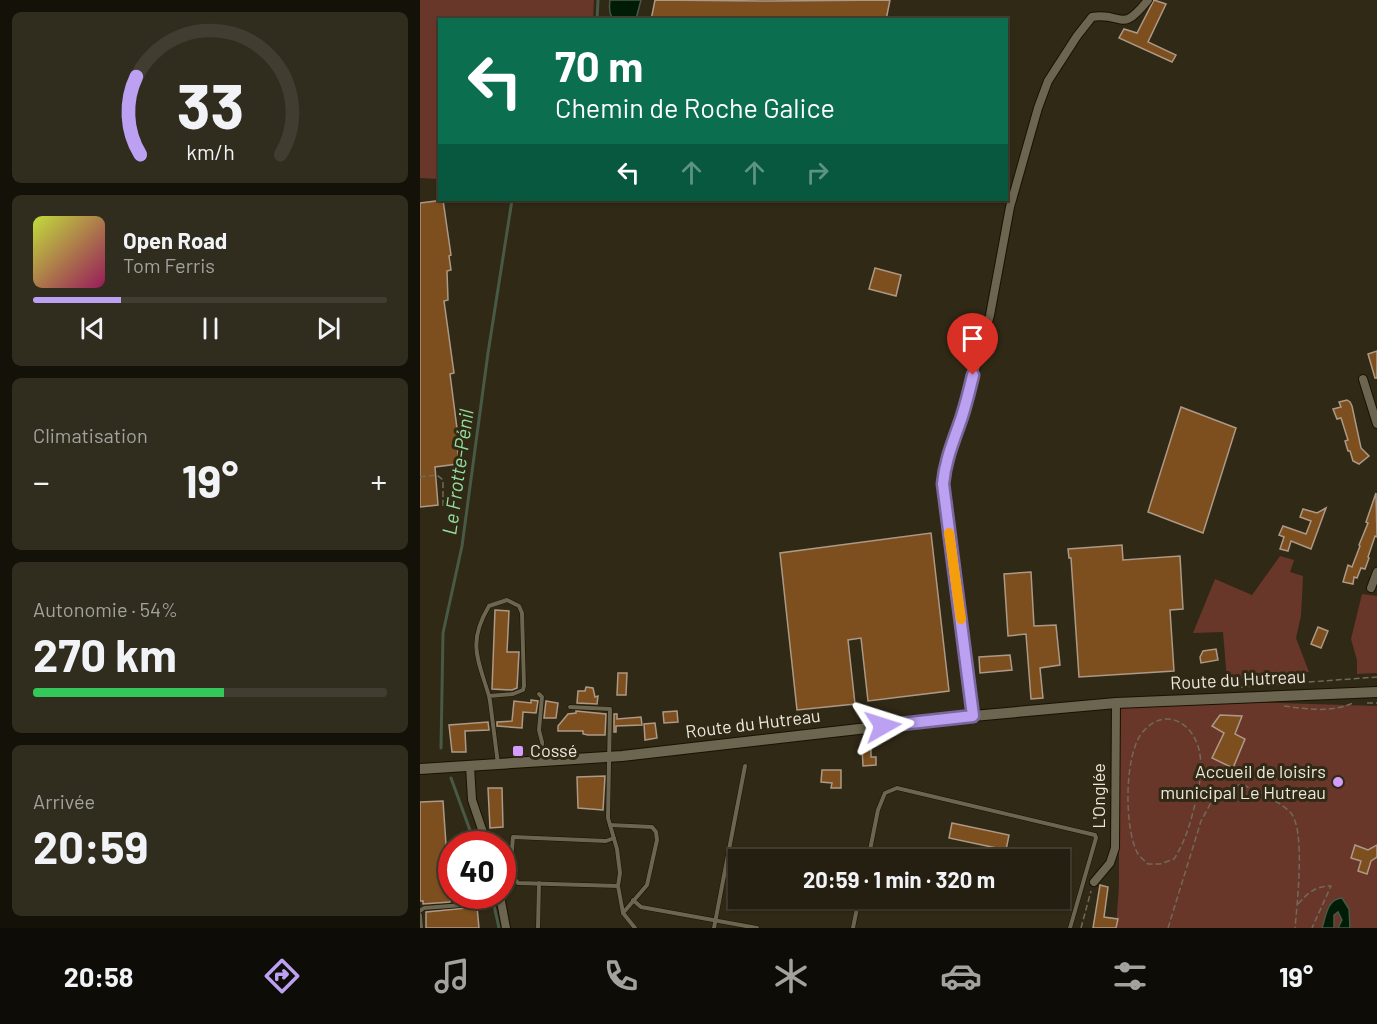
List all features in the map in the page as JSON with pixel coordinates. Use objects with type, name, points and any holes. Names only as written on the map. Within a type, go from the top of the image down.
[{"type":"street","points":[[973,716],[943,484],[945,465],[963,414],[990,315],[1010,207],[1048,81],[1092,17],[1101,15],[1126,21],[1133,18],[1148,0]]},
{"type":"street","points":[[1363,379],[1377,424]]},
{"type":"street","points":[[1371,588],[1377,572]]},
{"type":"street","name":"Route du Hutreau","points":[[420,769],[609,757],[973,716],[1116,703],[1377,692]]},
{"type":"street","name":"L'Onglée","points":[[1094,882],[1110,863],[1115,848],[1116,703]]},
{"type":"street","points":[[470,766],[472,800],[483,831]]},
{"type":"street","points":[[502,909],[506,928]]},
{"type":"lane","points":[[489,696],[518,693],[524,690],[525,686],[522,613],[519,606],[507,600],[489,606],[476,632],[476,649],[489,696],[498,765]]},
{"type":"lane","points":[[539,694],[542,696],[539,730],[543,762]]},
{"type":"lane","points":[[570,707],[610,709],[608,818],[617,849],[620,873],[618,886],[623,913],[635,928]]},
{"type":"lane","points":[[714,928],[745,766]]},
{"type":"lane","points":[[870,849],[878,810],[885,793],[897,788],[1095,835],[1070,928]]},
{"type":"lane","points":[[610,825],[652,827],[656,832],[657,840],[647,885],[623,913]]},
{"type":"lane","points":[[614,838],[606,841],[513,837],[510,873],[518,883],[618,886]]},
{"type":"lane","points":[[538,928],[539,884]]},
{"type":"lane","points":[[633,900],[641,907],[757,928]]},
{"type":"lane","points":[[421,928],[420,913],[424,908],[438,907]]},
{"type":"lane","points":[[853,928],[857,909]]},
{"type":"path","points":[[420,477],[437,475],[443,480],[443,509]]},
{"type":"path","points":[[1169,718],[1184,723],[1191,731],[1200,754],[1199,787],[1183,845],[1174,859],[1160,864],[1148,864],[1138,853],[1133,836],[1128,776],[1132,754],[1141,734],[1152,723],[1169,718]]},
{"type":"path","points":[[1168,928],[1201,821],[1213,799],[1241,784],[1264,794],[1289,812],[1295,820],[1299,831],[1298,904],[1295,928]]},
{"type":"path","points":[[1199,787],[1213,799]]},
{"type":"path","points":[[1081,928],[1094,882]]},
{"type":"path","points":[[1298,904],[1308,892],[1321,886],[1331,886],[1312,928]]},
{"type":"shaded area","points":[[420,0],[594,0],[593,18],[438,18],[438,179],[420,178]]},
{"type":"shaded area","points":[[610,0],[641,0],[636,18],[614,18],[609,8]]},
{"type":"shaded area","points":[[1280,556],[1294,560],[1290,572],[1303,576],[1301,616],[1296,638],[1309,672],[1227,680],[1223,632],[1193,633],[1215,579],[1252,595]]},
{"type":"shaded area","points":[[1362,594],[1377,596],[1377,673],[1357,674],[1357,660],[1351,639]]},
{"type":"shaded area","points":[[1249,702],[1377,706],[1377,928],[1116,928],[1119,885],[1119,708]]},
{"type":"shaded area","points":[[1342,898],[1349,909],[1350,928],[1338,928],[1342,920],[1338,912],[1334,915],[1334,928],[1322,928],[1330,905],[1333,901]]},
{"type":"building","points":[[655,0],[890,0],[886,18],[651,18]]},
{"type":"building","points":[[1154,0],[1166,4],[1148,42],[1176,55],[1172,62],[1119,38],[1124,29],[1137,33]]},
{"type":"building","points":[[443,201],[451,255],[449,256],[451,270],[447,271],[448,300],[444,301],[454,373],[450,374],[458,436],[458,464],[435,467],[438,505],[420,507],[420,203]]},
{"type":"building","points":[[875,268],[901,275],[896,296],[869,289]]},
{"type":"building","points":[[1377,351],[1377,378],[1375,378],[1368,354]]},
{"type":"building","points":[[1347,400],[1352,406],[1361,448],[1369,456],[1359,464],[1353,461],[1348,451],[1345,441],[1348,440],[1341,418],[1337,419],[1333,409],[1341,407],[1339,402]]},
{"type":"building","points":[[1181,407],[1236,428],[1203,533],[1148,512]]},
{"type":"building","points":[[1376,493],[1377,537],[1375,536],[1365,569],[1361,568],[1357,578],[1354,577],[1353,584],[1343,582],[1348,565],[1352,567],[1360,546]]},
{"type":"building","points":[[1326,508],[1311,549],[1291,541],[1288,551],[1280,549],[1284,537],[1279,535],[1283,526],[1306,534],[1311,521],[1300,517],[1303,509],[1317,513]]},
{"type":"building","points":[[931,533],[949,691],[868,701],[861,638],[848,640],[855,704],[797,710],[780,553]]},
{"type":"building","points":[[1122,545],[1123,560],[1180,556],[1183,609],[1170,610],[1174,671],[1079,677],[1071,558],[1069,558],[1068,549]]},
{"type":"building","points":[[1031,572],[1034,626],[1056,625],[1060,665],[1040,668],[1043,698],[1031,699],[1026,634],[1008,636],[1004,574]]},
{"type":"building","points":[[495,610],[509,611],[507,652],[519,652],[517,688],[512,690],[492,689]]},
{"type":"building","points":[[1318,627],[1328,631],[1321,648],[1311,644]]},
{"type":"building","points":[[1216,649],[1218,660],[1201,663],[1200,657],[1203,651]]},
{"type":"building","points":[[1010,655],[1012,670],[980,673],[979,657]]},
{"type":"building","points":[[618,673],[627,673],[626,695],[617,695]]},
{"type":"building","points":[[586,687],[593,688],[595,697],[598,696],[597,704],[577,703],[578,691],[585,691]]},
{"type":"building","points":[[531,700],[538,701],[536,713],[523,712],[522,728],[497,726],[497,722],[512,721],[514,701],[531,703]]},
{"type":"building","points":[[546,701],[558,703],[556,718],[544,718]]},
{"type":"building","points":[[576,711],[606,714],[605,735],[588,735],[583,734],[583,731],[558,731],[558,726],[568,714],[576,713]]},
{"type":"building","points":[[677,711],[678,722],[664,723],[663,712]]},
{"type":"building","points":[[614,714],[617,714],[617,719],[641,717],[642,725],[616,726],[616,732],[614,732]]},
{"type":"building","points":[[1220,715],[1242,716],[1235,734],[1245,739],[1233,768],[1212,758],[1224,733],[1212,726]]},
{"type":"building","points":[[488,722],[489,730],[465,731],[466,752],[452,752],[449,725]]},
{"type":"building","points":[[655,723],[657,738],[645,740],[644,724]]},
{"type":"building","points":[[871,746],[871,757],[876,757],[876,765],[863,766],[862,747]]},
{"type":"building","points":[[822,770],[841,770],[841,788],[831,788],[832,783],[821,782]]},
{"type":"building","points":[[605,776],[603,810],[578,808],[577,777]]},
{"type":"building","points":[[488,788],[502,788],[503,827],[490,828]]},
{"type":"building","points":[[443,801],[445,831],[438,831],[438,903],[423,904],[423,901],[420,901],[420,802]]},
{"type":"building","points":[[952,823],[1009,835],[1006,849],[949,838]]},
{"type":"building","points":[[1355,845],[1368,850],[1377,845],[1377,857],[1371,861],[1367,874],[1358,871],[1361,861],[1351,858]]},
{"type":"building","points":[[1100,885],[1108,887],[1104,917],[1118,919],[1116,928],[1093,928]]},
{"type":"building","points":[[477,909],[479,928],[426,928],[426,912]]},
{"type":"waterway","name":"Le Frotte-Pénil","points":[[597,18],[598,0]]},
{"type":"waterway","name":"Le Frotte-Pénil","points":[[441,748],[443,633],[462,546],[488,353],[512,201]]},
{"type":"waterway","name":"Le Frotte-Pénil","points":[[451,778],[470,831]]},
{"type":"waterway","name":"Le Frotte-Pénil","points":[[495,909],[499,928]]},
{"type":"slow traffic","points":[[949,533],[961,619]]},
{"type":"place","name":"Cossé","points":[[518,751]]},
{"type":"place","name":"Accueil de loisirs municipal Le Hutreau","points":[[1338,782]]},
{"type":"route","points":[[883,726],[973,716],[943,484],[949,449],[963,414],[973,375]]}]
